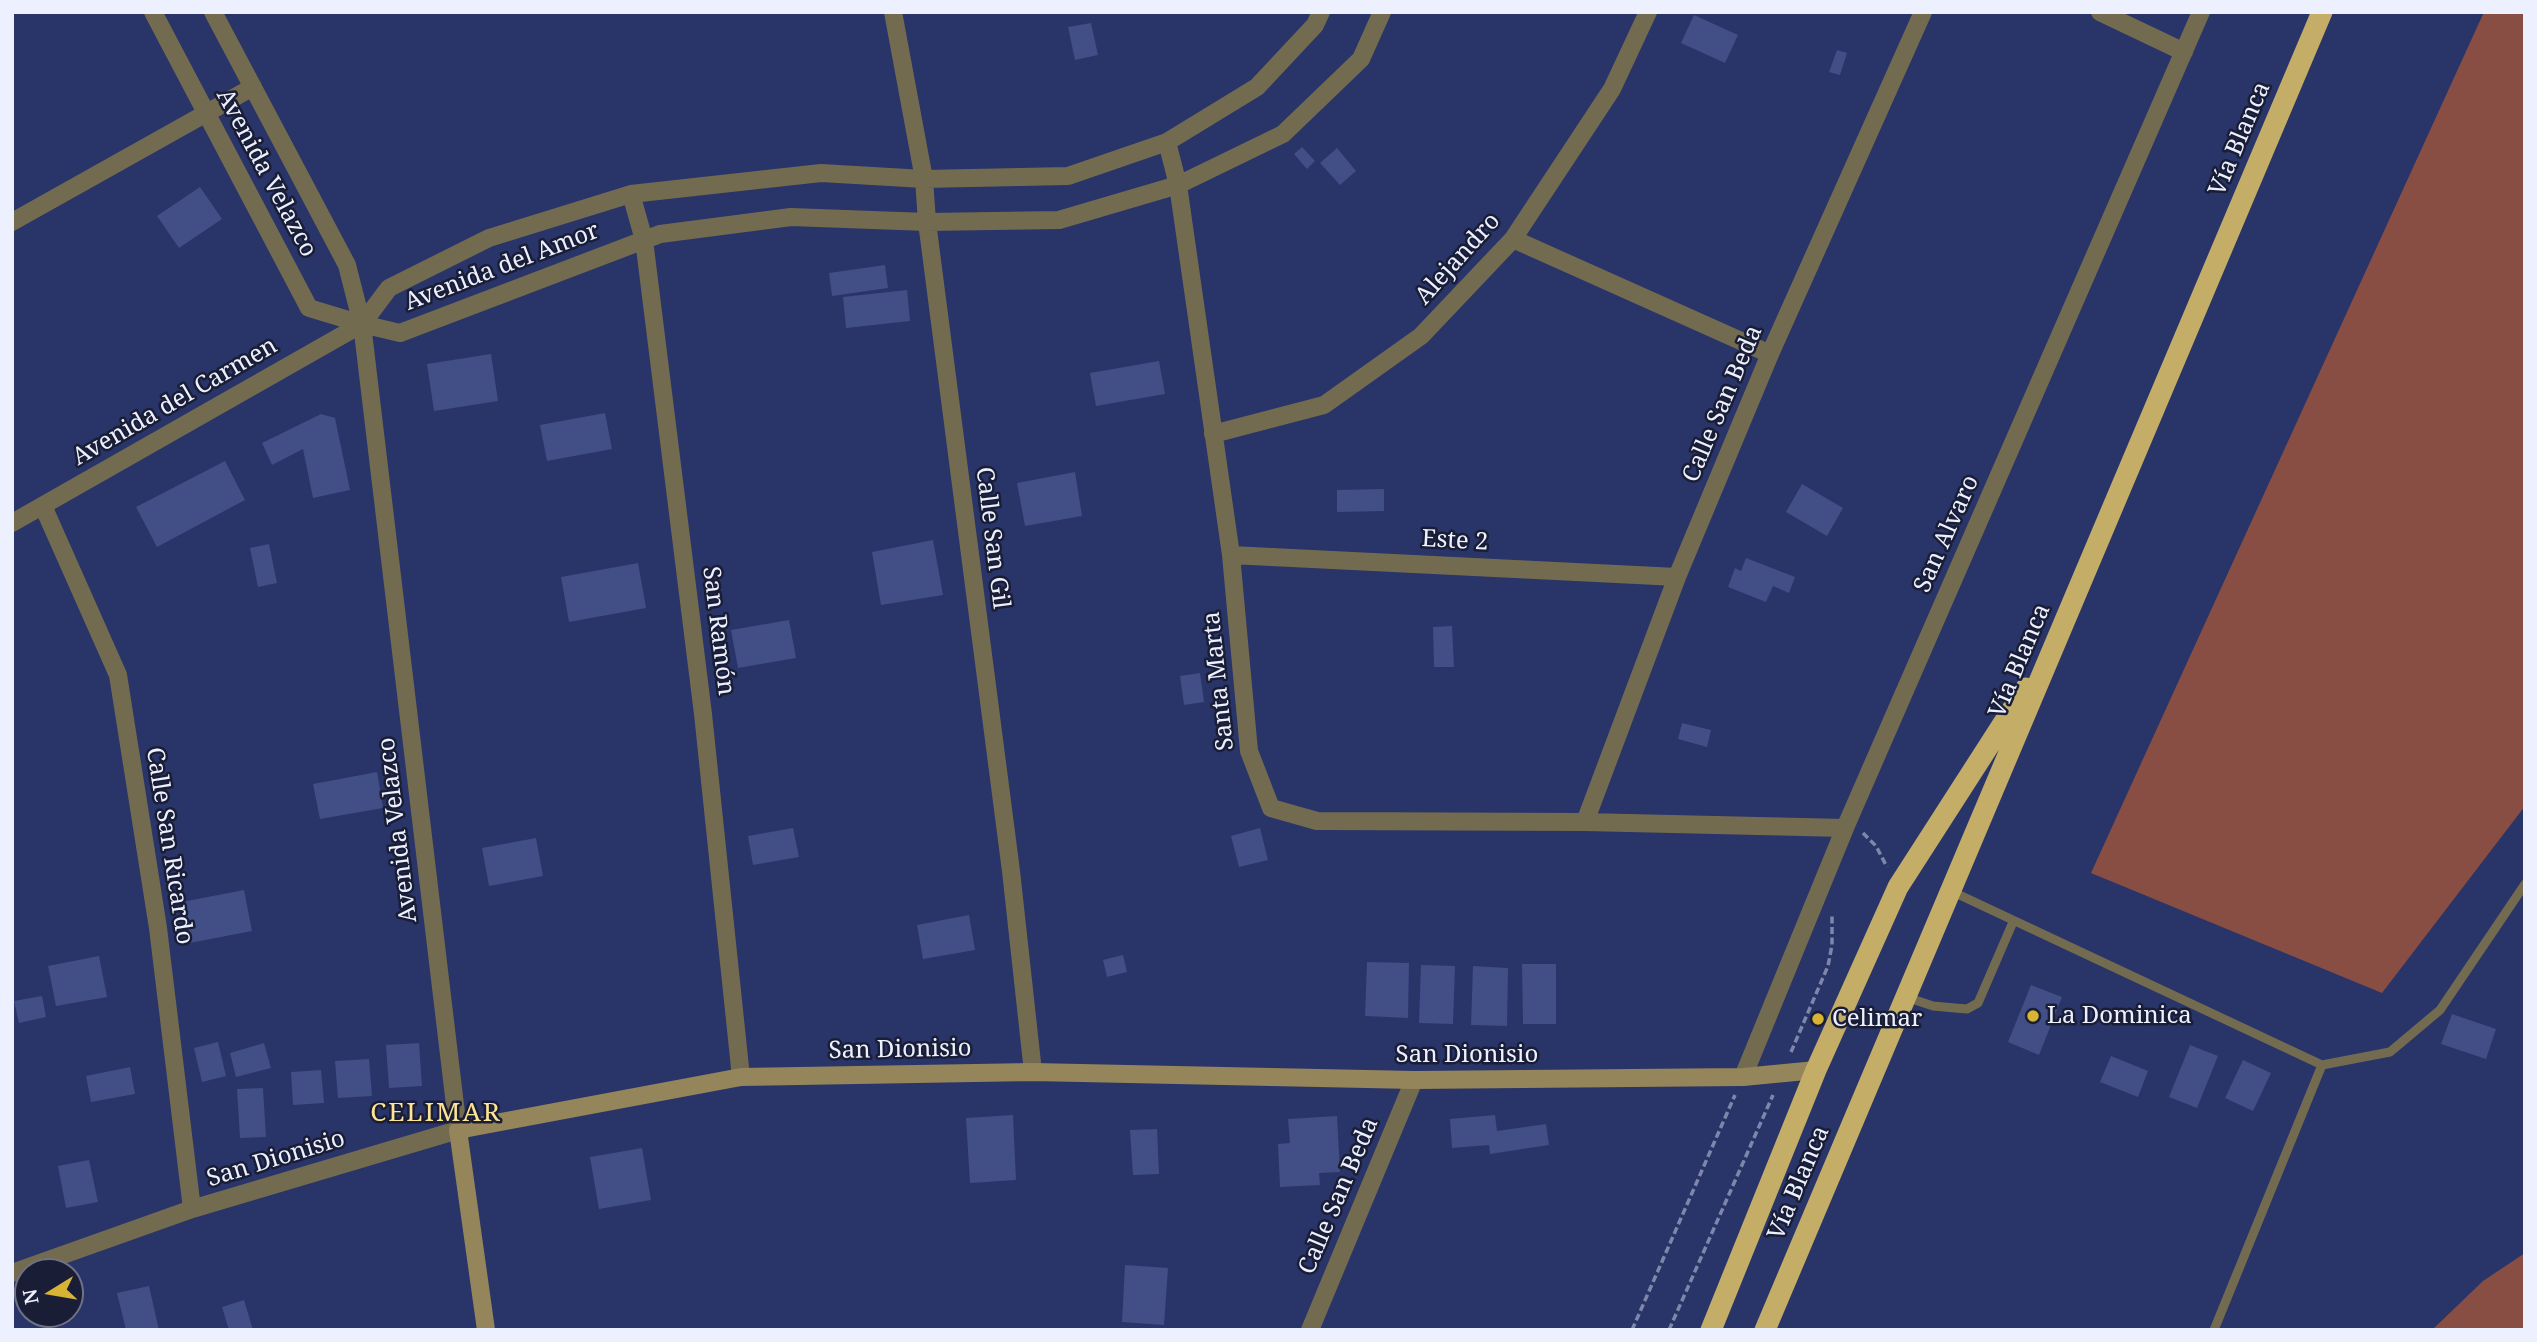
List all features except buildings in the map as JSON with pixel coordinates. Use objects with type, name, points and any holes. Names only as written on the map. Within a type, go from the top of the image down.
[{"type":"highway","name":"Vía Blanca","points":[[1765,1330],[2322,12]]},
{"type":"highway","points":[[1711,1330],[1816,1070],[1898,887],[2057,639]]},
{"type":"street","name":"Avenida Velazco","points":[[153,12],[309,308],[362,324]]},
{"type":"street","name":"Avenida Velazco","points":[[213,12],[347,265],[362,324],[458,1130],[486,1330]]},
{"type":"street","name":"Calle San Gil","points":[[893,12],[923,179],[1011,871],[1033,1072]]},
{"type":"street","name":"Avenida del Amor","points":[[1321,12],[1315,24],[1257,87],[1167,142],[1068,176],[923,179],[821,173],[631,194],[489,238],[389,288],[362,324],[400,333],[660,234],[791,218],[927,222],[1059,220],[1178,185],[1283,134],[1362,59],[1382,12]]},
{"type":"street","name":"Alejandro","points":[[1213,434],[1324,405],[1421,336],[1513,239],[1612,89],[1647,12]]},
{"type":"street","name":"Calle San Beda","points":[[1585,822],[1677,577],[1770,354],[1923,12]]},
{"type":"street","points":[[2100,12],[2184,52]]},
{"type":"street","name":"San Alvaro","points":[[1743,1077],[1845,828],[2201,12]]},
{"type":"street","points":[[12,222],[253,87]]},
{"type":"street","name":"Santa Marta","points":[[1167,142],[1178,185],[1231,555],[1249,751],[1271,808],[1317,821],[1585,822],[1845,828]]},
{"type":"street","name":"San Ramón","points":[[631,194],[645,240],[703,714],[741,1077]]},
{"type":"street","points":[[1513,239],[1770,354]]},
{"type":"street","name":"Avenida del Carmen","points":[[12,523],[362,324]]},
{"type":"street","name":"Calle San Ricardo","points":[[43,506],[118,675],[158,928],[192,1209]]},
{"type":"street","name":"Este 2","points":[[1231,555],[1677,577]]},
{"type":"street","name":"San Dionisio","points":[[12,1273],[192,1209],[458,1130],[741,1077],[1033,1072],[1414,1080],[1743,1077],[1816,1070]]},
{"type":"street","name":"Calle San Beda","points":[[1310,1330],[1414,1080]]},
{"type":"lane","points":[[1951,891],[2322,1065],[2390,1052],[2440,1010],[2525,884]]},
{"type":"lane","points":[[1906,997],[1933,1006],[1955,1009],[1967,1009],[1978,1003],[2013,922]]},
{"type":"lane","points":[[2214,1330],[2322,1065]]},
{"type":"path","points":[[1845,828],[1861,831],[1868,837],[1876,846],[1898,887]]},
{"type":"path","points":[[1669,1330],[1828,966],[1833,920],[1830,900],[1823,882]]},
{"type":"path","points":[[1632,1330],[1743,1077]]},
{"type":"shaded area","points":[[2484,12],[2525,12],[2525,806],[2382,993],[2091,873]]},
{"type":"shaded area","points":[[2525,1253],[2525,1330],[2432,1330],[2483,1281]]},
{"type":"place","name":"La Dominica","points":[[2033,1016]]},
{"type":"place","name":"Celimar","points":[[1818,1019]]},
{"type":"district","name":"CELIMAR","points":[[436,1114]]}]
